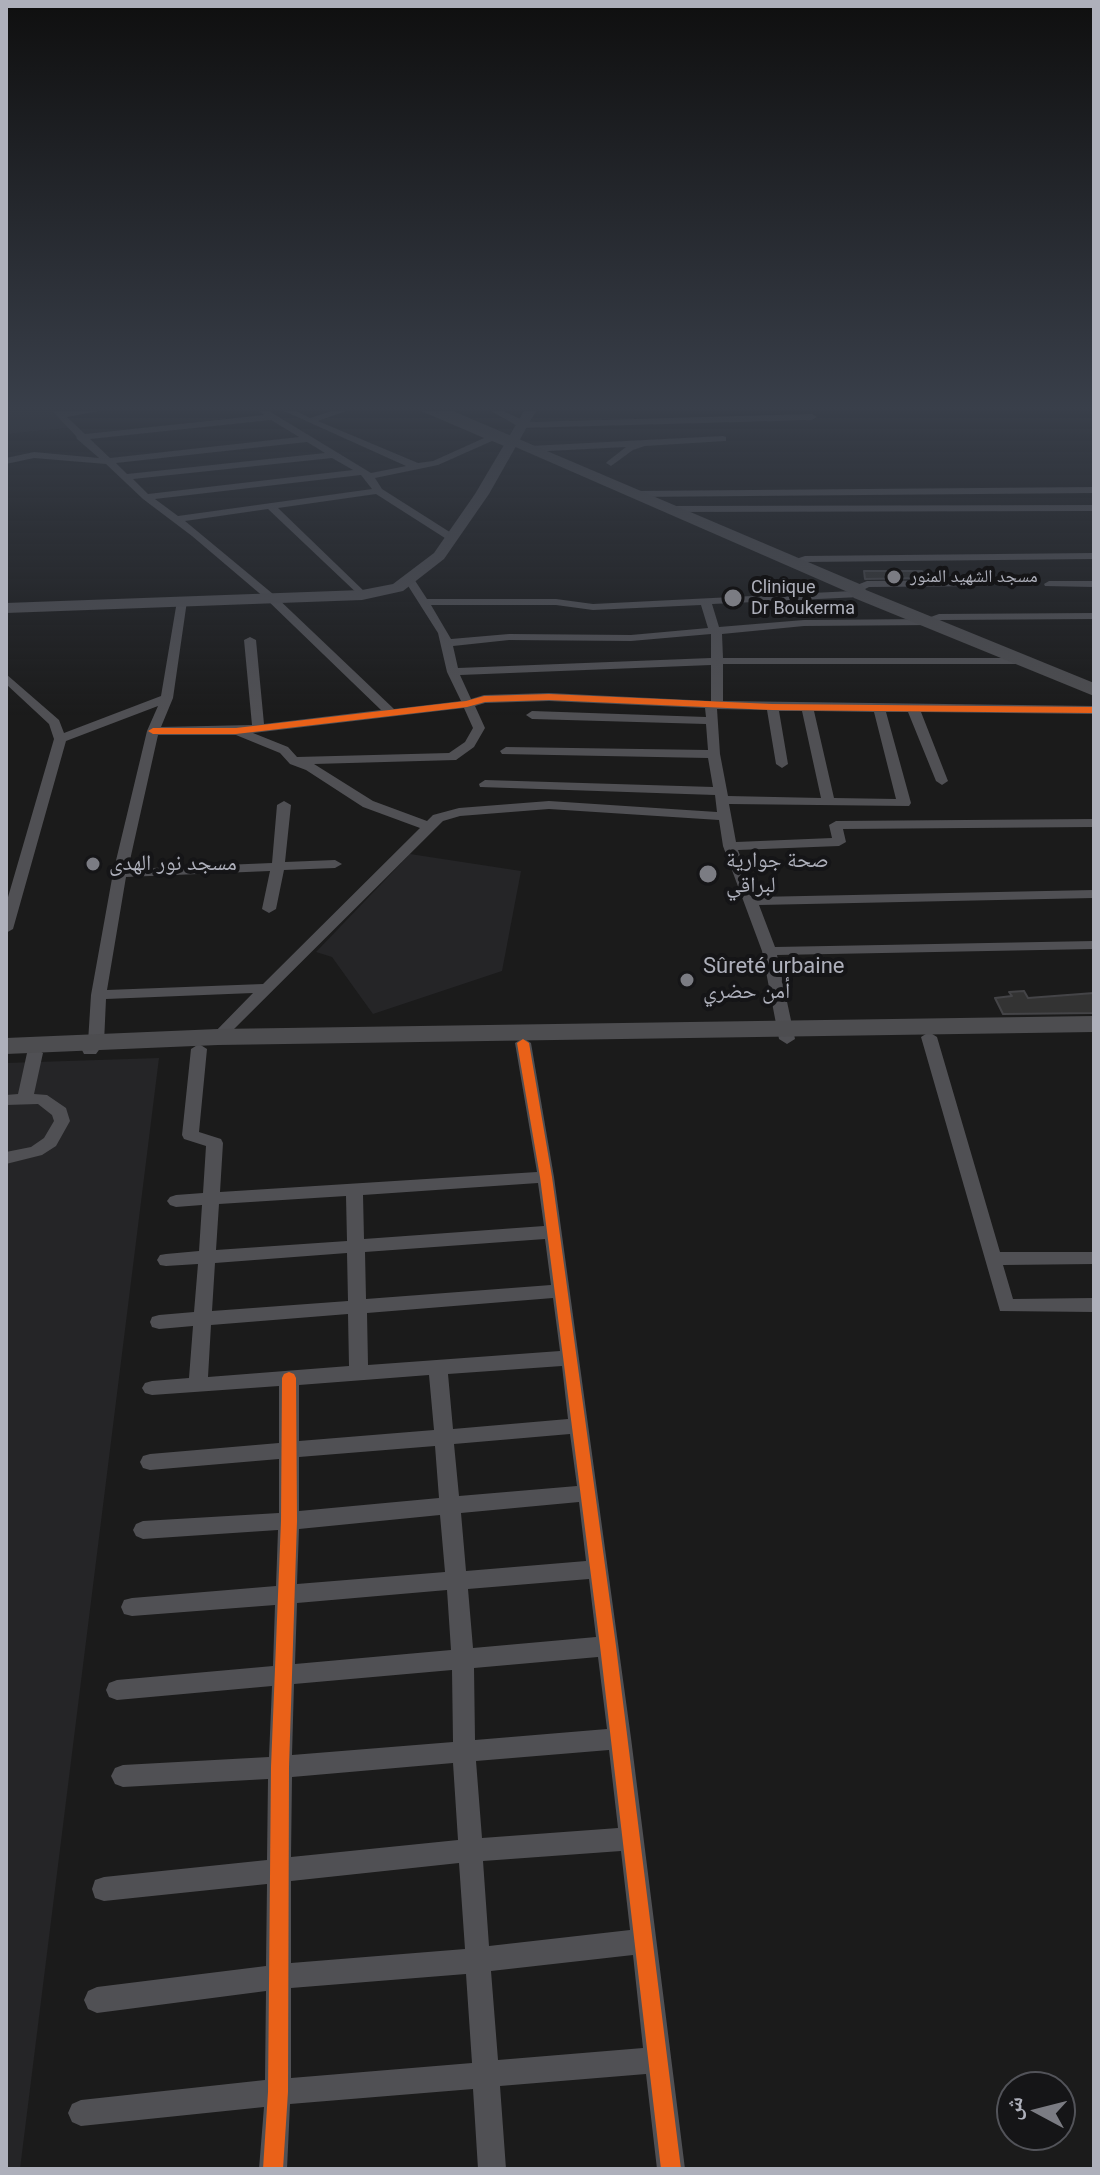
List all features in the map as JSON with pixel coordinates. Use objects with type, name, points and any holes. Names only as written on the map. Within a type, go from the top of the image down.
[{"type":"main road","points":[[679,512],[858,592],[1094,690]]},
{"type":"main road","points":[[209,1043],[523,1043],[1094,1024]]},
{"type":"main road","points":[[6,1046],[786,1034],[929,1037],[1094,1034]]},
{"type":"main road","points":[[6,1054],[93,1047]]},
{"type":"street","points":[[166,512],[269,596],[391,713]]},
{"type":"street","points":[[175,519],[222,512]]},
{"type":"street","points":[[277,512],[362,595]]},
{"type":"street","points":[[412,512],[452,538]]},
{"type":"street","points":[[6,608],[383,593],[410,581],[439,556],[469,512]]},
{"type":"street","points":[[792,562],[805,559],[1094,556]]},
{"type":"street","points":[[294,761],[452,757],[470,744],[479,728],[453,672],[444,633],[410,581]]},
{"type":"street","points":[[426,602],[556,602],[593,607],[858,592],[867,584],[988,583]]},
{"type":"street","points":[[1049,584],[1094,584]]},
{"type":"street","points":[[93,1047],[120,873],[153,731],[167,698],[182,601]]},
{"type":"street","points":[[706,603],[714,630],[717,663],[712,721],[714,754],[730,846],[753,901],[769,951],[786,1034]]},
{"type":"street","points":[[446,643],[509,637],[631,638],[804,623],[931,621],[939,617],[1094,616]]},
{"type":"street","points":[[250,640],[258,729]]},
{"type":"street","points":[[453,672],[786,659],[1025,661]]},
{"type":"street","points":[[6,678],[55,723],[60,739],[6,929]]},
{"type":"street","points":[[153,731],[236,731],[467,704],[484,699],[549,697],[807,708],[1094,710]]},
{"type":"street","points":[[60,739],[167,698]]},
{"type":"street","points":[[772,707],[782,764]]},
{"type":"street","points":[[807,708],[828,801]]},
{"type":"street","points":[[913,708],[942,781]]},
{"type":"street","points":[[485,784],[904,803],[879,709]]},
{"type":"street","points":[[532,715],[712,721]]},
{"type":"street","points":[[236,731],[284,750],[294,761],[310,767],[368,804],[430,827]]},
{"type":"street","points":[[506,751],[714,754]]},
{"type":"street","points":[[269,909],[278,867],[284,805]]},
{"type":"street","points":[[198,1384],[215,1143],[190,1135],[209,1043],[438,818],[459,812],[549,805],[725,816]]},
{"type":"street","points":[[730,846],[839,842],[836,825],[1094,823]]},
{"type":"street","points":[[120,873],[335,864]]},
{"type":"street","points":[[753,901],[1094,894]]},
{"type":"street","points":[[769,951],[1094,945]]},
{"type":"street","points":[[99,995],[267,988]]},
{"type":"street","points":[[929,1037],[1006,1306],[1094,1305]]},
{"type":"street","points":[[523,1043],[546,1177],[608,1646],[671,2169]]},
{"type":"street","points":[[25,1097],[35,1053]]},
{"type":"street","points":[[6,1100],[25,1097],[52,1104],[60,1112],[62,1121],[50,1142],[36,1151],[6,1158]]},
{"type":"street","points":[[176,1201],[546,1177]]},
{"type":"street","points":[[354,1191],[359,1373]]},
{"type":"street","points":[[166,1260],[553,1232]]},
{"type":"street","points":[[993,1259],[1094,1258]]},
{"type":"street","points":[[159,1322],[561,1291]]},
{"type":"street","points":[[152,1388],[570,1358]]},
{"type":"street","points":[[438,1368],[463,1659],[464,1752],[473,1850],[492,2169]]},
{"type":"street","points":[[273,2169],[278,2092],[280,1767],[288,1595],[289,1378]]},
{"type":"street","points":[[150,1462],[577,1426]]},
{"type":"street","points":[[143,1530],[289,1521],[586,1493]]},
{"type":"street","points":[[132,1607],[596,1569]]},
{"type":"street","points":[[117,1690],[608,1646]]},
{"type":"street","points":[[123,1776],[280,1767],[620,1738]]},
{"type":"street","points":[[104,1889],[473,1850],[632,1839]]},
{"type":"street","points":[[97,2000],[277,1977],[478,1960],[645,1941]]},
{"type":"street","points":[[81,2113],[278,2092],[658,2060]]},
{"type":"shaded area","points":[[410,854],[521,871],[502,971],[373,1014],[332,957],[316,952]]},
{"type":"shaded area","points":[[159,1058],[20,2169],[6,2169],[6,1063]]},
{"type":"building","points":[[864,571],[922,571],[924,578],[865,579]]},
{"type":"building","points":[[1024,991],[1028,998],[1094,993],[1094,1013],[1003,1014],[995,998],[1012,996],[1009,992]]},
{"type":"cycle path","points":[[153,731],[236,731],[467,704],[484,699],[549,697],[772,707],[1094,710]]},
{"type":"cycle path","points":[[523,1043],[546,1177],[608,1646],[671,2169]]},
{"type":"cycle path","points":[[273,2169],[278,2092],[280,1767],[289,1521],[289,1378]]},
{"type":"place","name":"مسجد الشهيد المنور","points":[[894,577]]},
{"type":"place","name":"Clinique Dr Boukerma","points":[[733,598]]},
{"type":"place","name":"مسجد نور الهدى","points":[[93,864]]},
{"type":"place","name":"صحة جوارية لبراقي","points":[[708,874]]},
{"type":"place","name":"Sûreté urbaine أمن حضري","points":[[687,980]]}]
